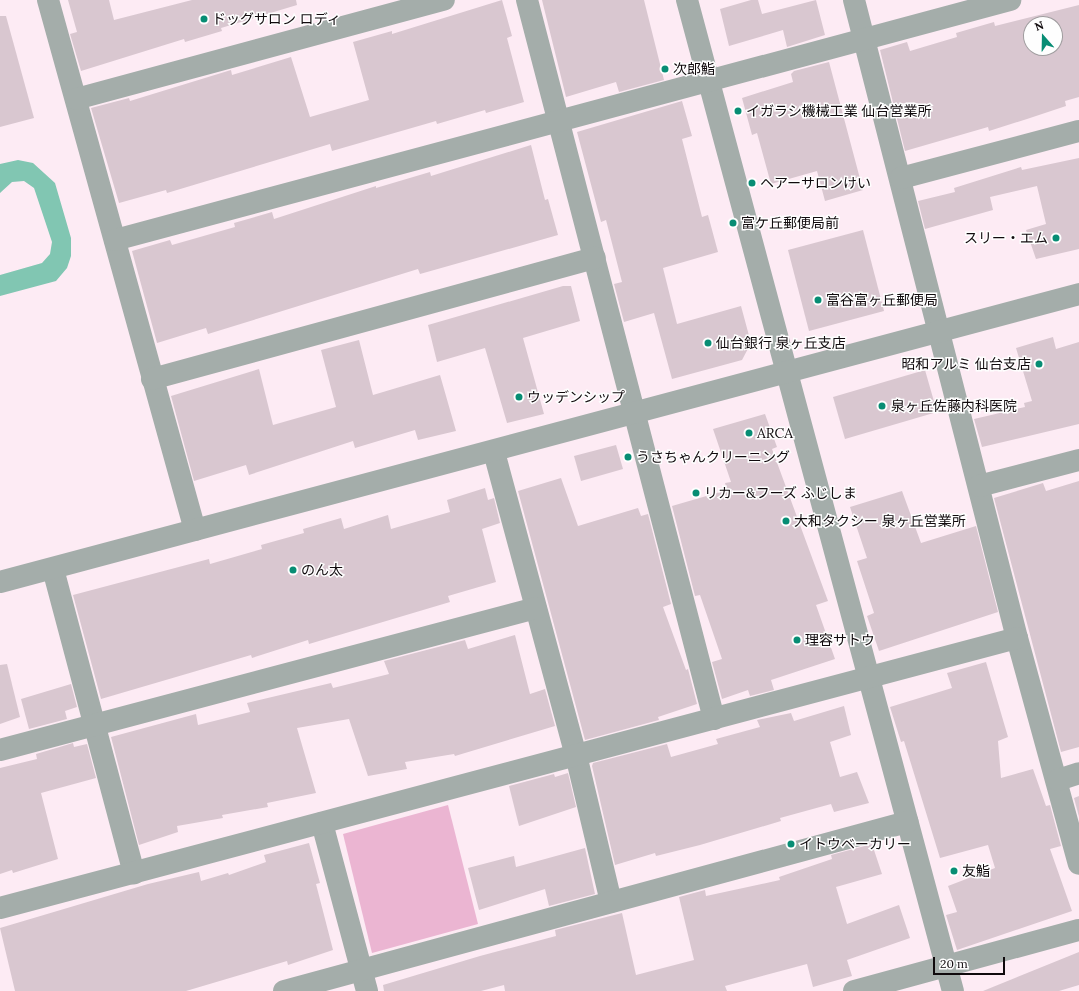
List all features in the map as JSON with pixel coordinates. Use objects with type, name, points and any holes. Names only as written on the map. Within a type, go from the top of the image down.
[{"type":"street","points":[[48,0],[195,530]]},
{"type":"street","points":[[76,99],[444,0]]},
{"type":"street","points":[[527,0],[560,121],[714,719]]},
{"type":"street","points":[[687,0],[953,991]]},
{"type":"street","points":[[854,0],[901,178],[938,331],[1017,638],[1058,780],[1079,864]]},
{"type":"street","points":[[115,240],[1010,0]]},
{"type":"street","points":[[901,178],[1079,131]]},
{"type":"street","points":[[152,379],[595,258]]},
{"type":"street","points":[[0,582],[494,452],[1079,294]]},
{"type":"street","points":[[494,452],[576,756],[611,902]]},
{"type":"street","points":[[979,486],[1079,460]]},
{"type":"street","points":[[53,568],[134,873]]},
{"type":"street","points":[[0,750],[536,608]]},
{"type":"street","points":[[0,908],[1017,638]]},
{"type":"street","points":[[1058,780],[1079,773]]},
{"type":"street","points":[[284,991],[907,822]]},
{"type":"street","points":[[322,823],[367,991]]},
{"type":"street","points":[[854,991],[1079,930]]},
{"type":"shaded area","points":[[18,160],[33,163],[55,183],[71,238],[71,256],[67,268],[56,281],[0,296],[0,275],[42,263],[50,254],[52,242],[34,188],[24,181],[12,182],[0,193],[0,164]]},
{"type":"shaded area","points":[[448,805],[478,924],[372,953],[343,834]]},
{"type":"building","points":[[68,0],[109,0],[114,20],[192,0],[296,0],[297,5],[221,28],[222,31],[185,42],[184,39],[81,71],[70,34],[77,32]]},
{"type":"building","points":[[502,0],[512,36],[507,38],[524,102],[486,113],[485,110],[437,124],[436,121],[332,151],[330,144],[167,193],[166,190],[119,203],[91,108],[129,98],[130,101],[231,70],[232,75],[291,57],[310,117],[369,100],[353,42],[392,31],[392,34]]},
{"type":"building","points":[[542,0],[644,0],[664,80],[619,92],[616,82],[566,97]]},
{"type":"building","points":[[751,0],[758,0],[762,14],[816,0],[825,35],[787,47],[783,30],[729,46],[720,9]]},
{"type":"building","points":[[1079,5],[1079,97],[1065,101],[1066,106],[989,131],[988,127],[905,151],[880,50],[907,42],[910,51],[957,37],[956,33],[994,22],[995,26],[1023,19],[1023,56],[1063,56],[1063,16],[1035,16]]},
{"type":"building","points":[[0,16],[6,16],[34,118],[0,127]]},
{"type":"building","points":[[829,62],[863,190],[825,201],[817,171],[771,184],[757,133],[752,135],[742,98],[793,82],[791,74],[794,71]]},
{"type":"building","points":[[682,101],[692,136],[682,139],[702,217],[708,215],[718,252],[663,268],[677,324],[741,306],[751,343],[742,360],[672,379],[654,313],[624,322],[614,284],[622,282],[606,220],[601,222],[577,132]]},
{"type":"building","points":[[531,145],[545,200],[548,199],[558,235],[420,274],[418,269],[208,334],[206,328],[157,343],[132,251],[170,240],[172,245],[235,227],[234,223],[272,212],[274,219],[376,186],[376,188],[430,172],[431,176]]},
{"type":"building","points":[[1079,158],[1079,249],[1036,259],[1026,230],[1046,224],[1037,186],[990,197],[993,210],[925,229],[918,201],[955,192],[954,188],[1021,167],[1022,170]]},
{"type":"building","points":[[863,230],[884,311],[809,331],[788,250]]},
{"type":"building","points":[[563,286],[571,286],[580,321],[523,338],[544,414],[507,423],[485,348],[437,362],[428,325]]},
{"type":"building","points":[[1053,337],[1056,349],[1079,342],[1079,424],[982,447],[974,419],[1025,407],[1024,403],[1032,401],[1016,348]]},
{"type":"building","points":[[359,340],[373,395],[440,375],[456,431],[418,440],[415,430],[355,448],[353,441],[249,475],[246,465],[194,481],[171,396],[259,369],[273,425],[336,407],[321,350]]},
{"type":"building","points":[[925,370],[937,412],[845,439],[833,397]]},
{"type":"building","points":[[765,414],[777,447],[772,449],[828,601],[816,605],[835,659],[771,680],[774,690],[750,696],[748,690],[722,699],[712,662],[722,659],[700,595],[695,596],[672,506],[727,490],[725,483],[731,482],[713,429]]},
{"type":"building","points":[[616,445],[623,469],[581,481],[574,456]]},
{"type":"building","points":[[561,478],[578,526],[638,508],[641,516],[648,514],[671,604],[663,607],[686,670],[688,669],[697,704],[658,717],[659,720],[585,740],[518,491]]},
{"type":"building","points":[[1079,481],[1079,747],[1061,752],[994,498],[1043,483],[1046,491]]},
{"type":"building","points":[[485,488],[488,500],[494,498],[500,523],[482,529],[496,582],[448,596],[450,602],[309,644],[308,640],[252,658],[251,655],[101,699],[73,595],[209,559],[210,564],[262,549],[261,545],[304,533],[303,529],[341,518],[344,529],[388,515],[391,529],[450,512],[447,500]]},
{"type":"building","points":[[902,491],[921,543],[976,526],[998,612],[879,651],[867,616],[874,613],[857,561],[867,558],[850,507]]},
{"type":"building","points":[[515,635],[530,694],[545,689],[555,726],[455,756],[454,754],[405,762],[407,769],[368,776],[349,719],[297,728],[316,793],[267,803],[268,807],[222,815],[223,818],[177,826],[178,832],[139,845],[111,737],[196,714],[198,725],[250,712],[247,703],[331,683],[333,688],[389,674],[384,661],[465,640],[468,649]]},
{"type":"building","points":[[986,662],[1008,737],[998,741],[1001,778],[1033,769],[1046,806],[1050,805],[1061,846],[1050,849],[1072,911],[957,950],[946,915],[957,912],[948,886],[995,868],[988,845],[940,858],[904,741],[901,742],[890,707],[952,688],[947,673]]},
{"type":"building","points":[[7,664],[20,717],[0,724],[0,665]]},
{"type":"building","points":[[71,684],[77,707],[65,711],[67,719],[29,729],[21,699]]},
{"type":"building","points":[[844,706],[851,735],[830,742],[840,777],[857,772],[869,803],[834,812],[831,804],[780,818],[781,821],[700,845],[656,856],[655,853],[615,865],[592,766],[593,763],[667,744],[671,757],[718,744],[716,739],[760,727],[757,720],[791,713],[794,721]]},
{"type":"building","points":[[73,743],[74,747],[87,744],[96,778],[41,793],[58,859],[13,873],[12,870],[0,874],[0,768],[37,759],[36,754]]},
{"type":"building","points":[[568,773],[576,807],[519,826],[509,786],[554,774],[555,777]]},
{"type":"building","points":[[1079,796],[1079,817],[1074,798]]},
{"type":"building","points":[[309,843],[320,883],[316,884],[333,950],[288,965],[287,961],[186,991],[15,991],[0,928],[148,884],[199,872],[201,881],[228,873],[229,875],[266,862],[264,855]]},
{"type":"building","points":[[872,844],[882,874],[836,887],[847,924],[899,905],[910,938],[847,960],[852,976],[813,987],[807,964],[725,986],[727,991],[505,991],[504,985],[481,991],[384,991],[383,985],[480,956],[556,936],[555,930],[622,913],[636,975],[694,960],[679,897],[705,890],[706,896],[780,880],[779,877],[832,859],[831,855]]},
{"type":"building","points":[[585,848],[595,894],[549,906],[545,889],[479,910],[468,868],[514,856],[516,867]]},
{"type":"building","points":[[1079,952],[1079,985],[1059,991],[983,991]]},
{"type":"place","name":"ドッグサロン ロディ","points":[[204,19]]},
{"type":"place","name":"次郎鮨","points":[[665,69]]},
{"type":"place","name":"イガラシ機械工業 仙台営業所","points":[[738,111]]},
{"type":"place","name":"ヘアーサロンけい","points":[[752,183]]},
{"type":"place","name":"富ケ丘郵便局前","points":[[733,223]]},
{"type":"place","name":"スリー・エム","points":[[1056,238]]},
{"type":"place","name":"富谷富ヶ丘郵便局","points":[[818,300]]},
{"type":"place","name":"仙台銀行 泉ヶ丘支店","points":[[708,343]]},
{"type":"place","name":"昭和アルミ 仙台支店","points":[[1039,364]]},
{"type":"place","name":"ウッデンシップ","points":[[519,397]]},
{"type":"place","name":"泉ヶ丘佐藤内科医院","points":[[882,406]]},
{"type":"place","name":"ARCA","points":[[749,433]]},
{"type":"place","name":"うさちゃんクリーニング","points":[[628,457]]},
{"type":"place","name":"リカー&フーズ ふじしま","points":[[696,493]]},
{"type":"place","name":"大和タクシー 泉ヶ丘営業所","points":[[786,521]]},
{"type":"place","name":"のん太","points":[[293,570]]},
{"type":"place","name":"理容サトウ","points":[[797,640]]},
{"type":"place","name":"イトウベーカリー","points":[[791,844]]},
{"type":"place","name":"友鮨","points":[[954,871]]}]
